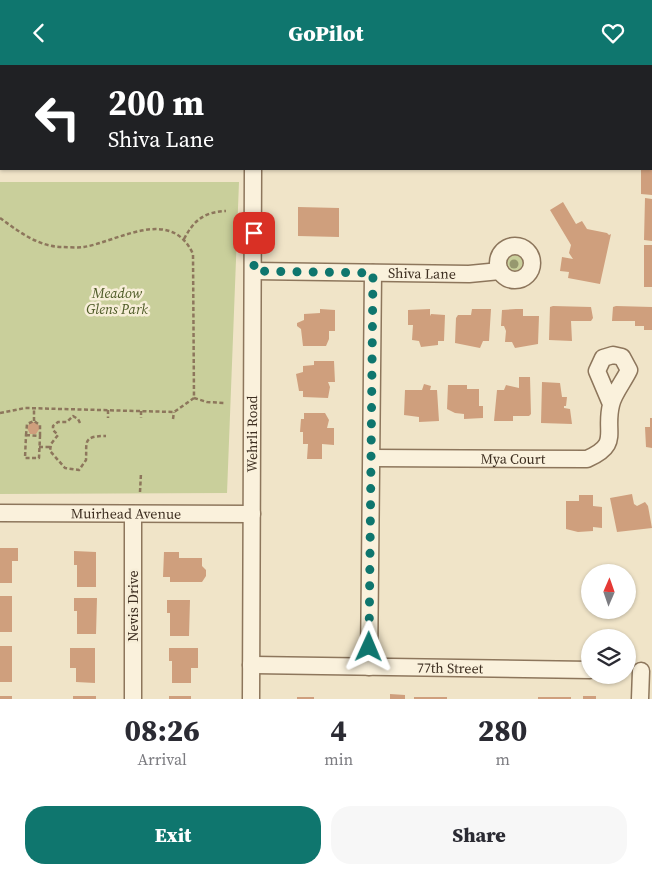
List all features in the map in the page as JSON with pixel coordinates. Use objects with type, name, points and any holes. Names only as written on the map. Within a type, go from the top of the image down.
[{"type":"street","name":"Wehrli Road","points":[[251,699],[254,170]]},
{"type":"street","name":"Shiva Lane","points":[[254,271],[469,274],[500,271]]},
{"type":"street","points":[[369,667],[373,273]]},
{"type":"street","name":"Mya Court","points":[[372,458],[586,459],[602,453],[610,439],[611,404]]},
{"type":"street","name":"Muirhead Avenue","points":[[0,513],[252,514]]},
{"type":"street","name":"Nevis Drive","points":[[133,514],[133,699]]},
{"type":"street","name":"77th Street","points":[[251,665],[581,670]]},
{"type":"street","points":[[640,670],[640,699]]},
{"type":"path","points":[[184,239],[194,222],[204,215],[226,211]]},
{"type":"path","points":[[0,217],[36,241],[59,247],[84,247],[137,230],[154,229],[170,232],[184,239],[193,254],[194,398]]},
{"type":"path","points":[[194,398],[207,402],[225,403]]},
{"type":"path","points":[[0,413],[34,409],[174,412],[194,398]]},
{"type":"path","points":[[34,409],[34,421]]},
{"type":"path","points":[[73,409],[73,416],[67,422],[55,423],[53,430],[58,435],[50,447],[52,454],[66,468],[78,470],[86,461],[86,443],[83,439]]},
{"type":"path","points":[[108,410],[108,418]]},
{"type":"path","points":[[141,411],[141,419]]},
{"type":"path","points":[[173,419],[174,412]]},
{"type":"path","points":[[73,416],[80,423]]},
{"type":"path","points":[[34,421],[40,425],[39,458],[25,458],[27,424],[34,421]]},
{"type":"path","points":[[26,435],[40,435]]},
{"type":"path","points":[[86,443],[92,437],[106,436]]},
{"type":"path","points":[[39,447],[50,447]]},
{"type":"path","points":[[140,473],[140,492]]},
{"type":"green space","name":"Meadow Glens Park","points":[[0,182],[239,182],[227,493],[0,494]]},
{"type":"green space","points":[[512,255],[518,255],[523,260],[521,269],[512,271],[507,266],[507,260]]},
{"type":"building","points":[[641,170],[652,170],[652,195],[641,194]]},
{"type":"building","points":[[645,198],[652,199],[652,241],[644,240]]},
{"type":"building","points":[[563,202],[576,224],[582,221],[587,229],[611,234],[600,284],[568,278],[569,272],[560,271],[562,257],[573,259],[569,253],[571,245],[550,210]]},
{"type":"building","points":[[298,207],[339,208],[339,237],[298,236]]},
{"type":"building","points":[[644,245],[652,245],[652,287],[644,287]]},
{"type":"building","points":[[550,307],[591,307],[593,318],[591,321],[571,321],[572,341],[549,340]]},
{"type":"building","points":[[613,307],[652,307],[652,330],[644,330],[644,326],[635,326],[635,321],[612,321]]},
{"type":"building","points":[[320,309],[335,310],[335,331],[329,331],[329,339],[326,346],[303,346],[301,329],[297,326],[297,323],[304,320],[304,314],[320,313]]},
{"type":"building","points":[[430,309],[430,316],[431,314],[445,315],[444,341],[438,341],[438,345],[421,347],[419,341],[412,340],[413,325],[408,325],[408,310]]},
{"type":"building","points":[[472,309],[491,309],[489,341],[483,341],[480,348],[455,343],[456,318],[458,315],[471,315]]},
{"type":"building","points":[[523,309],[523,316],[539,316],[538,344],[515,348],[512,342],[505,342],[506,331],[504,326],[501,326],[502,310]]},
{"type":"building","points":[[314,361],[334,361],[335,382],[328,382],[330,387],[328,398],[303,397],[303,391],[299,391],[296,374],[303,372],[303,366],[314,365]]},
{"type":"building","points":[[519,377],[530,377],[531,414],[529,416],[513,416],[513,421],[494,421],[497,390],[504,390],[506,385],[519,388]]},
{"type":"building","points":[[542,382],[560,383],[562,397],[567,397],[564,408],[570,409],[572,424],[541,423]]},
{"type":"building","points":[[424,384],[431,386],[430,390],[437,390],[439,421],[419,422],[419,417],[404,415],[405,390],[422,390]]},
{"type":"building","points":[[448,385],[467,385],[467,389],[479,389],[479,406],[483,406],[483,418],[464,419],[464,414],[455,413],[447,409]]},
{"type":"building","points":[[304,413],[325,413],[329,420],[327,428],[334,428],[334,445],[322,444],[322,459],[307,459],[308,444],[303,444],[303,432],[300,432],[301,419],[304,419]]},
{"type":"building","points":[[650,418],[652,418],[652,448],[646,447],[645,427],[650,427]]},
{"type":"building","points":[[30,422],[37,422],[40,428],[36,434],[30,434],[27,428]]},
{"type":"building","points":[[632,494],[634,504],[637,506],[645,502],[648,506],[652,528],[617,532],[610,498]]},
{"type":"building","points":[[579,495],[593,495],[593,506],[602,507],[602,528],[593,527],[593,531],[578,532],[566,529],[566,501],[579,501]]},
{"type":"building","points":[[0,548],[18,548],[18,561],[12,561],[12,583],[0,583]]},
{"type":"building","points":[[74,551],[96,552],[96,587],[77,587],[77,565],[74,565]]},
{"type":"building","points":[[164,552],[179,552],[179,558],[202,558],[202,566],[206,570],[206,576],[202,582],[170,582],[170,577],[163,577]]},
{"type":"building","points":[[0,596],[12,596],[12,632],[0,632]]},
{"type":"building","points":[[74,598],[97,598],[96,634],[77,634],[77,611],[74,611]]},
{"type":"building","points":[[167,600],[190,600],[189,636],[170,636],[170,613],[167,613]]},
{"type":"building","points":[[0,646],[12,646],[12,682],[0,682]]},
{"type":"building","points":[[70,648],[95,648],[95,683],[76,682],[76,668],[70,668]]},
{"type":"building","points":[[169,648],[198,648],[198,668],[191,668],[191,683],[172,683],[172,661],[169,661]]},
{"type":"building","points":[[390,694],[405,695],[405,699],[390,699]]},
{"type":"building","points":[[0,696],[12,696],[12,699],[0,699]]},
{"type":"building","points":[[73,696],[96,696],[96,699],[73,699]]},
{"type":"building","points":[[169,696],[191,696],[191,699],[169,699]]},
{"type":"building","points":[[583,696],[596,696],[596,699],[583,699]]},
{"type":"building","points":[[297,697],[314,697],[314,699],[297,699]]},
{"type":"building","points":[[414,697],[447,697],[447,699],[414,699]]},
{"type":"building","points":[[538,697],[571,697],[571,699],[538,699]]},
{"type":"route","points":[[254,233],[254,271],[373,273],[369,647]]}]
